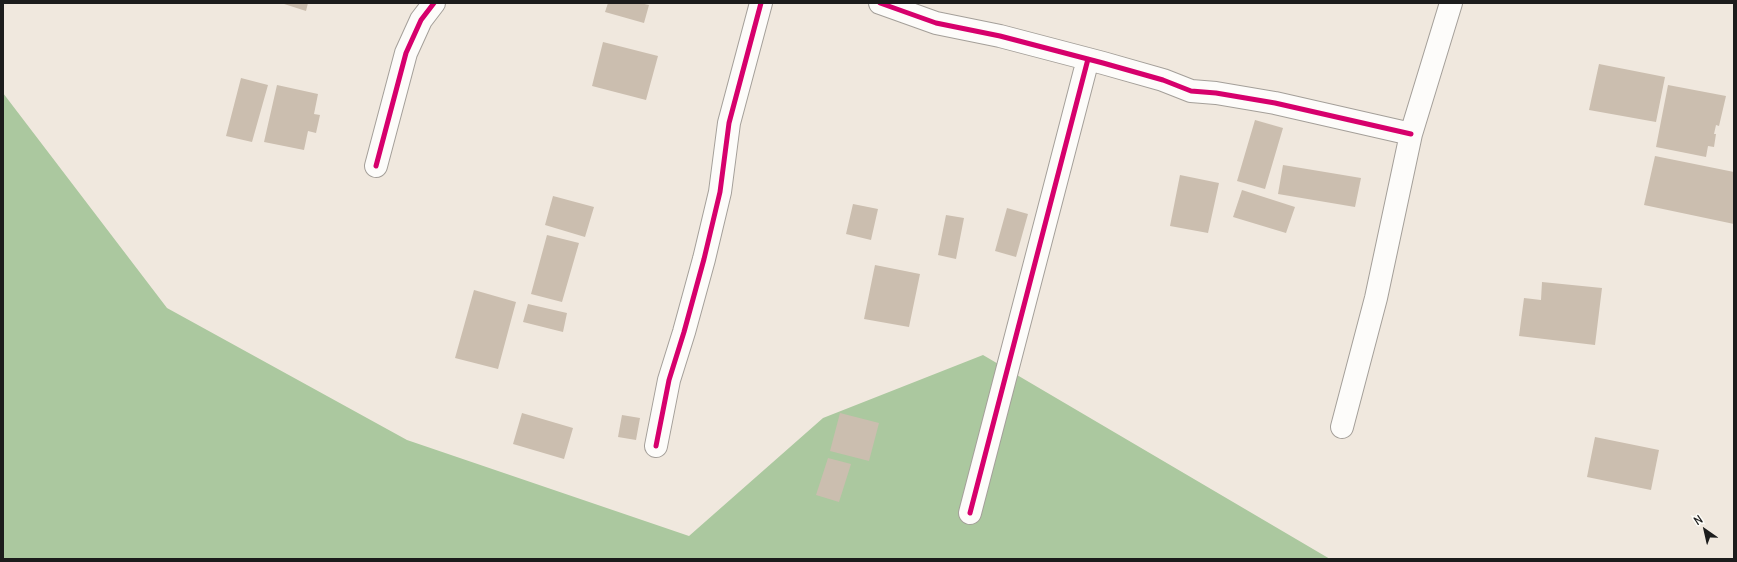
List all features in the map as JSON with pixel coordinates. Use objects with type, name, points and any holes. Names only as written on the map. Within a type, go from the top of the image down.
[{"type":"street","points":[[376,166],[406,53],[421,20],[434,3]]},
{"type":"street","points":[[656,446],[668,380],[684,332],[720,192],[729,123],[761,3]]},
{"type":"street","points":[[880,3],[936,23],[1000,36],[1163,80],[1191,92],[1216,93],[1275,103],[1411,134]]},
{"type":"street","points":[[1342,427],[1376,298],[1411,134],[1452,3]]},
{"type":"street","points":[[970,513],[1088,59]]},
{"type":"green space","points":[[3,93],[167,308],[407,440],[689,536],[823,418],[983,355],[1330,559],[3,559]]},
{"type":"building","points":[[281,3],[308,3],[306,11]]},
{"type":"building","points":[[608,3],[640,3],[649,5],[644,23],[605,12]]},
{"type":"building","points":[[603,42],[658,56],[646,100],[592,86]]},
{"type":"building","points":[[1599,64],[1665,77],[1656,122],[1589,110]]},
{"type":"building","points":[[241,78],[268,85],[252,142],[226,136]]},
{"type":"building","points":[[277,85],[318,94],[314,114],[320,115],[316,133],[308,131],[304,150],[264,142]]},
{"type":"building","points":[[1668,85],[1726,96],[1719,126],[1716,125],[1714,147],[1708,146],[1706,157],[1656,147]]},
{"type":"building","points":[[1255,120],[1283,128],[1265,189],[1237,181]]},
{"type":"building","points":[[1655,156],[1734,172],[1734,224],[1644,205]]},
{"type":"building","points":[[1283,165],[1361,178],[1355,207],[1278,194]]},
{"type":"building","points":[[1180,175],[1219,183],[1208,233],[1170,226]]},
{"type":"building","points":[[1242,190],[1295,207],[1286,233],[1233,217]]},
{"type":"building","points":[[553,196],[594,207],[585,237],[545,225]]},
{"type":"building","points":[[853,204],[878,209],[871,240],[846,234]]},
{"type":"building","points":[[1007,208],[1028,214],[1016,257],[995,251]]},
{"type":"building","points":[[946,215],[964,218],[956,259],[938,255]]},
{"type":"building","points":[[547,235],[579,243],[562,302],[531,294]]},
{"type":"building","points":[[875,265],[920,274],[909,327],[864,319]]},
{"type":"building","points":[[1542,282],[1602,288],[1595,345],[1519,336],[1524,298],[1541,300]]},
{"type":"building","points":[[474,290],[516,302],[498,369],[455,358]]},
{"type":"building","points":[[528,304],[567,313],[563,332],[523,322]]},
{"type":"building","points":[[522,413],[573,428],[564,459],[513,444]]},
{"type":"building","points":[[840,413],[879,423],[869,461],[830,451]]},
{"type":"building","points":[[622,415],[640,418],[636,440],[618,437]]},
{"type":"building","points":[[1595,437],[1659,450],[1651,490],[1587,477]]},
{"type":"building","points":[[828,458],[851,464],[839,502],[816,495]]},
{"type":"cycle path","points":[[376,166],[406,53],[421,20],[434,3]]},
{"type":"cycle path","points":[[656,446],[669,380],[704,259],[720,192],[729,123],[761,3]]},
{"type":"cycle path","points":[[880,3],[936,23],[1000,36],[1103,63],[1163,80],[1191,91],[1216,93],[1275,103],[1411,134]]},
{"type":"cycle path","points":[[970,513],[1088,59]]}]
